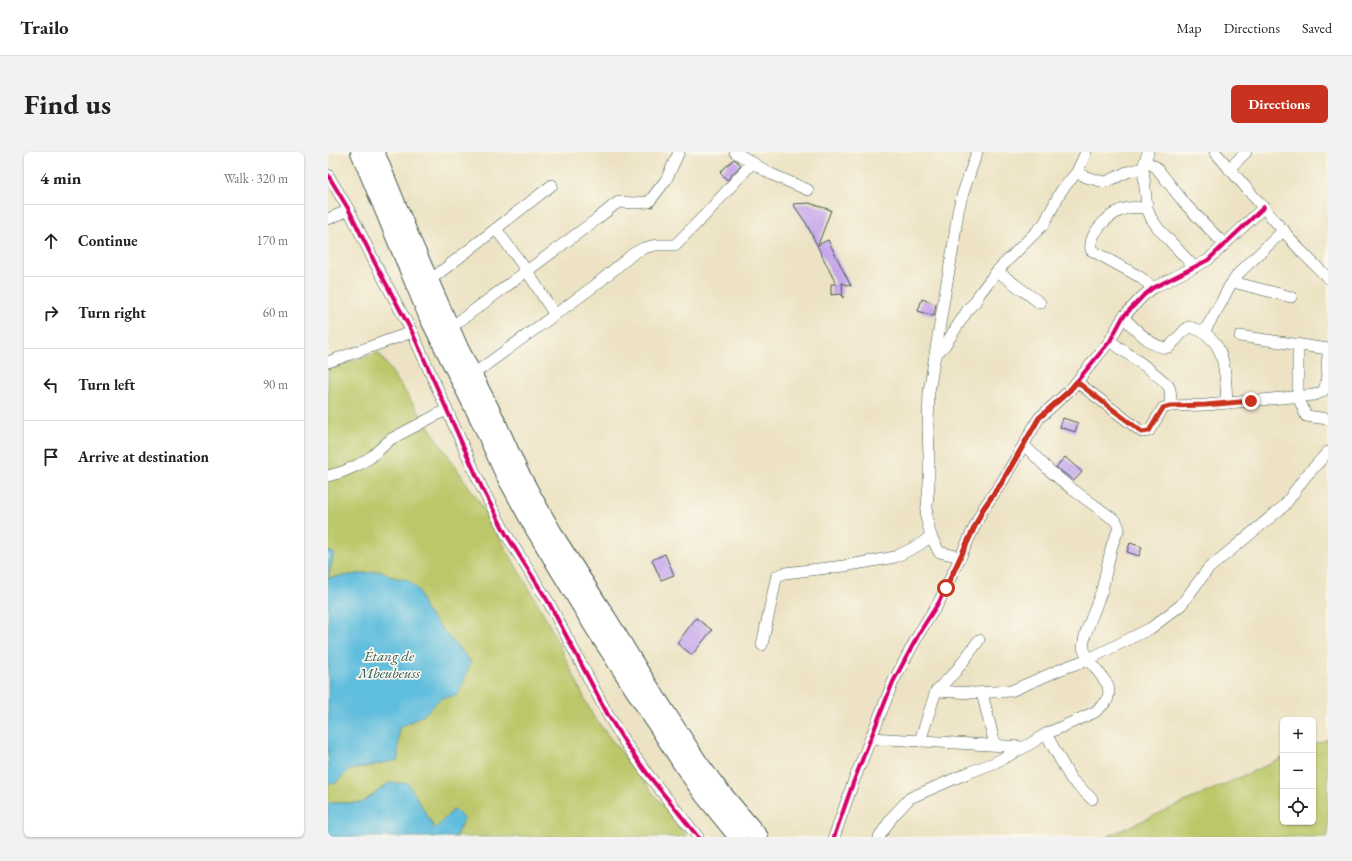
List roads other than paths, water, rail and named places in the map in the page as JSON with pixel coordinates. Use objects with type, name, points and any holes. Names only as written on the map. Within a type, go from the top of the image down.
[{"type":"highway","points":[[360,152],[428,316],[481,422],[504,473],[534,528],[594,627],[685,768],[704,795],[738,837]]},
{"type":"highway","points":[[375,152],[429,281],[472,375],[494,417],[518,470],[557,540],[698,762],[759,837]]},
{"type":"street","points":[[450,328],[614,205],[619,202],[649,202],[666,180],[679,152]]},
{"type":"street","points":[[735,152],[771,174],[808,190]]},
{"type":"street","points":[[960,557],[939,552],[931,536],[926,517],[929,484],[929,392],[954,248],[958,210],[977,152]]},
{"type":"street","points":[[935,355],[945,345],[969,308],[997,271],[1044,224],[1061,191],[1077,172],[1086,152]]},
{"type":"street","points":[[1215,152],[1301,250],[1328,278]]},
{"type":"street","points":[[1229,169],[1246,152]]},
{"type":"street","points":[[1077,172],[1086,177],[1104,182],[1127,172],[1146,160]]},
{"type":"street","points":[[1146,160],[1147,208],[1151,218],[1158,228],[1194,267]]},
{"type":"street","points":[[1146,160],[1156,167],[1186,205],[1224,244]]},
{"type":"street","points":[[472,375],[593,287],[634,253],[644,248],[656,245],[675,245],[752,163]]},
{"type":"street","points":[[328,175],[349,210],[375,263],[412,332],[482,488],[524,564],[549,602],[608,715],[626,744],[649,776],[698,837]]},
{"type":"street","points":[[429,281],[552,185]]},
{"type":"street","points":[[834,837],[892,682],[921,630],[939,602],[983,509],[1002,482],[1039,418],[1077,382],[1110,341],[1123,317],[1143,296],[1154,288],[1208,260],[1264,207]]},
{"type":"street","points":[[1147,208],[1128,208],[1114,214],[1102,223],[1091,244],[1092,250],[1140,277],[1154,288]]},
{"type":"street","points":[[328,218],[349,210]]},
{"type":"street","points":[[496,229],[527,271],[555,315]]},
{"type":"street","points":[[1204,332],[1222,303],[1229,287],[1239,273],[1284,230]]},
{"type":"street","points":[[997,271],[1040,303]]},
{"type":"street","points":[[1233,282],[1291,297]]},
{"type":"street","points":[[1123,317],[1155,345],[1162,348],[1169,348],[1189,327],[1204,332],[1214,340],[1225,369],[1227,403]]},
{"type":"street","points":[[328,362],[412,332]]},
{"type":"street","points":[[1240,336],[1328,349]]},
{"type":"street","points":[[1110,341],[1169,386],[1170,406]]},
{"type":"street","points":[[1298,344],[1298,396],[1306,416],[1328,419]]},
{"type":"street","points":[[1077,382],[1142,432],[1149,431],[1163,408],[1170,406],[1227,403],[1298,396],[1322,392],[1325,389],[1328,355]]},
{"type":"street","points":[[328,476],[358,465],[371,457],[391,439],[446,410]]},
{"type":"street","points":[[879,837],[892,816],[910,798],[994,763],[1026,747],[1046,734],[1095,712],[1107,701],[1109,692],[1108,685],[1083,648],[1085,635],[1102,590],[1112,545],[1119,528],[1116,521],[1088,502],[1050,471],[1024,445]]},
{"type":"street","points":[[936,691],[982,693],[1011,691],[1089,659],[1151,628],[1181,605],[1208,569],[1284,506],[1305,477],[1328,452]]},
{"type":"street","points":[[762,644],[777,576],[785,573],[844,566],[895,557],[919,545],[931,536]]},
{"type":"street","points":[[920,741],[936,691],[956,672],[979,640]]},
{"type":"street","points":[[982,693],[996,745]]},
{"type":"street","points":[[1046,734],[1071,779],[1092,799]]},
{"type":"street","points":[[871,738],[1026,747]]},
{"type":"water","points":[[328,551],[334,553],[328,578]]},
{"type":"water","name":"Étang de Mbeubeuss","points":[[382,571],[392,577],[408,580],[418,590],[425,610],[471,662],[458,695],[441,698],[425,714],[399,728],[398,760],[349,770],[336,783],[328,784],[328,578]]},
{"type":"water","points":[[389,783],[408,783],[435,829],[454,809],[464,819],[455,837],[328,837],[328,803],[362,803]]}]
